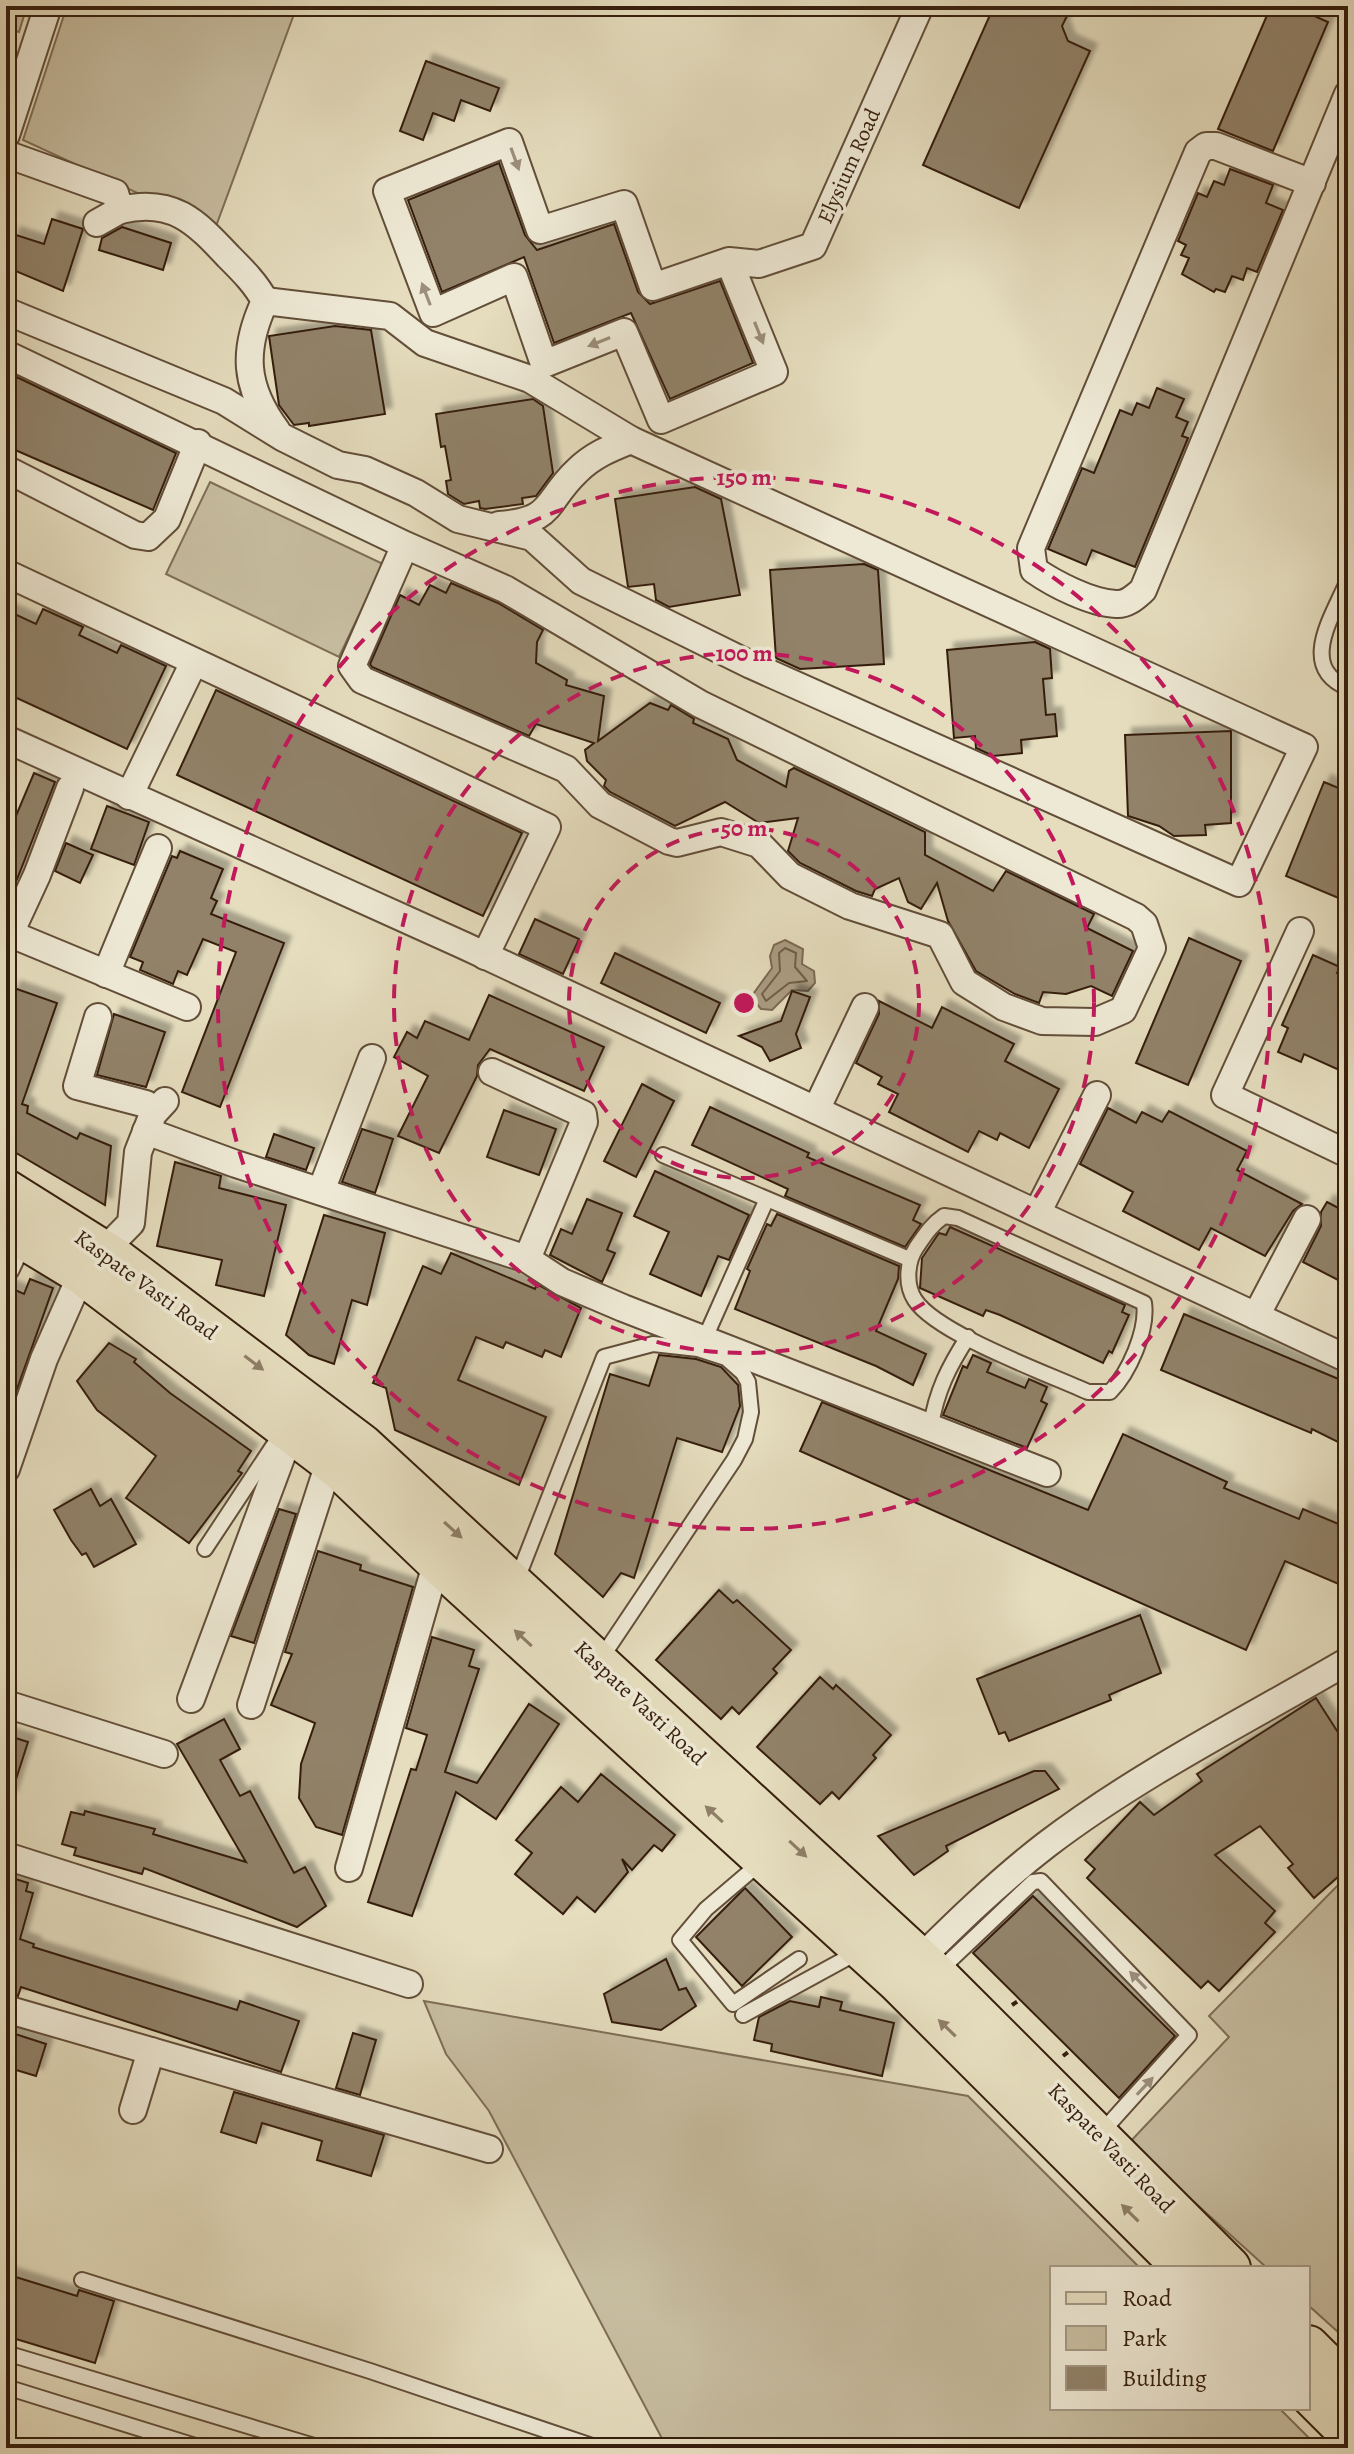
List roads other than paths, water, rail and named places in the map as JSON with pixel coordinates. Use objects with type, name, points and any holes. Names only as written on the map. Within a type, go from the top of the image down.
[{"type":"main road","name":"Kaspate Vasti Road","points":[[6,1191],[288,1429],[330,1460],[437,1561],[503,1598],[597,1664],[918,1972],[1099,2134],[1227,2266]]},
{"type":"main road","name":"Kaspate Vasti Road","points":[[11,1244],[92,1262],[361,1445],[503,1598],[763,1860],[862,1950],[918,1972],[1183,2266]]},
{"type":"main road","points":[[1310,2349],[1348,2387]]},
{"type":"main road","points":[[1310,2393],[1348,2431]]},
{"type":"street","points":[[6,135],[48,6]]},
{"type":"street","name":"Elysium Road","points":[[729,261],[774,372],[661,420],[624,332],[544,364],[514,277],[433,313],[387,191],[509,142],[540,230],[624,204],[653,287],[729,261],[759,264],[813,246],[920,6]]},
{"type":"street","points":[[1312,183],[1216,146],[1206,146],[1198,152],[1031,548],[1034,570],[1091,598],[1116,605],[1128,602],[1143,590],[1312,183],[1348,94]]},
{"type":"street","points":[[6,154],[115,193],[120,210]]},
{"type":"street","points":[[97,223],[120,210],[142,205],[164,209],[205,229],[257,286],[265,301]]},
{"type":"street","points":[[265,301],[251,332],[249,378],[264,414],[282,437]]},
{"type":"street","points":[[6,311],[224,401],[282,437],[338,465],[365,470],[416,493],[458,519],[532,537],[581,581],[751,665],[1239,883],[1304,747],[631,440],[530,379],[425,343],[390,316],[265,301]]},
{"type":"street","points":[[6,354],[198,443],[405,545],[505,589],[700,704],[1136,917],[1144,924],[1152,948],[1123,1010],[1095,1022],[1042,1021],[1004,1007],[964,982],[940,935],[850,906],[790,876],[759,844],[721,832],[677,843],[669,841],[600,805],[566,769],[362,680],[352,666],[405,545]]},
{"type":"street","points":[[488,526],[519,524],[541,516],[580,467],[598,453],[631,440]]},
{"type":"street","points":[[6,469],[135,535],[148,537],[167,519],[198,443]]},
{"type":"street","points":[[6,573],[547,827],[485,956]]},
{"type":"street","points":[[129,796],[194,662]]},
{"type":"street","points":[[6,739],[485,956],[1348,1359]]},
{"type":"street","points":[[70,788],[33,884],[7,936],[187,1007]]},
{"type":"street","points":[[106,974],[158,848]]},
{"type":"street","points":[[1300,931],[1225,1095],[1348,1154]]},
{"type":"street","points":[[816,1110],[865,1007]]},
{"type":"street","points":[[6,1469],[44,1359],[92,1262],[131,1223],[138,1152],[156,1102],[77,1086],[98,1017]]},
{"type":"street","points":[[321,1191],[372,1058]]},
{"type":"street","points":[[492,1072],[583,1114],[584,1122],[527,1259]]},
{"type":"street","points":[[1037,1213],[1097,1095]]},
{"type":"street","points":[[146,1131],[527,1259],[562,1282],[1047,1473]]},
{"type":"street","points":[[1256,1316],[1307,1219]]},
{"type":"street","points":[[191,1699],[288,1429]]},
{"type":"street","points":[[251,1705],[330,1460]]},
{"type":"street","points":[[349,1868],[437,1561]]},
{"type":"street","points":[[918,1972],[948,1929],[1047,1844],[1162,1769],[1348,1661]]},
{"type":"street","points":[[6,1704],[164,1754]]},
{"type":"street","points":[[6,1856],[409,1984]]},
{"type":"street","points":[[6,2009],[489,2149]]},
{"type":"street","points":[[133,2110],[151,2051]]},
{"type":"lane","points":[[1348,580],[1321,645],[1319,661],[1327,675],[1348,688]]},
{"type":"lane","points":[[663,1155],[909,1259]]},
{"type":"lane","points":[[705,1338],[766,1201]]},
{"type":"lane","points":[[944,1216],[958,1218],[1144,1303],[1141,1331],[1120,1382],[1110,1392],[1100,1395],[940,1323],[916,1302],[909,1286],[909,1259],[932,1225],[944,1216]]},
{"type":"lane","points":[[931,1426],[939,1390],[968,1337]]},
{"type":"lane","points":[[503,1598],[604,1357],[653,1344],[698,1349],[726,1358],[743,1373],[751,1395],[745,1439],[597,1664]]},
{"type":"lane","points":[[205,1549],[288,1429]]},
{"type":"lane","points":[[763,1860],[706,1909],[680,1940],[733,2004],[799,1959]]},
{"type":"lane","points":[[918,1972],[1033,1882],[1041,1881],[1189,2035],[1099,2134]]},
{"type":"lane","points":[[743,2015],[862,1950]]},
{"type":"lane","points":[[82,2280],[370,2371],[598,2448]]},
{"type":"lane","points":[[6,2353],[321,2448]]},
{"type":"lane","points":[[6,2387],[202,2448]]},
{"type":"water","points":[[785,940],[803,949],[802,964],[814,971],[815,983],[808,991],[792,990],[772,1010],[761,1009],[751,997],[772,968],[770,956],[774,945]]}]
